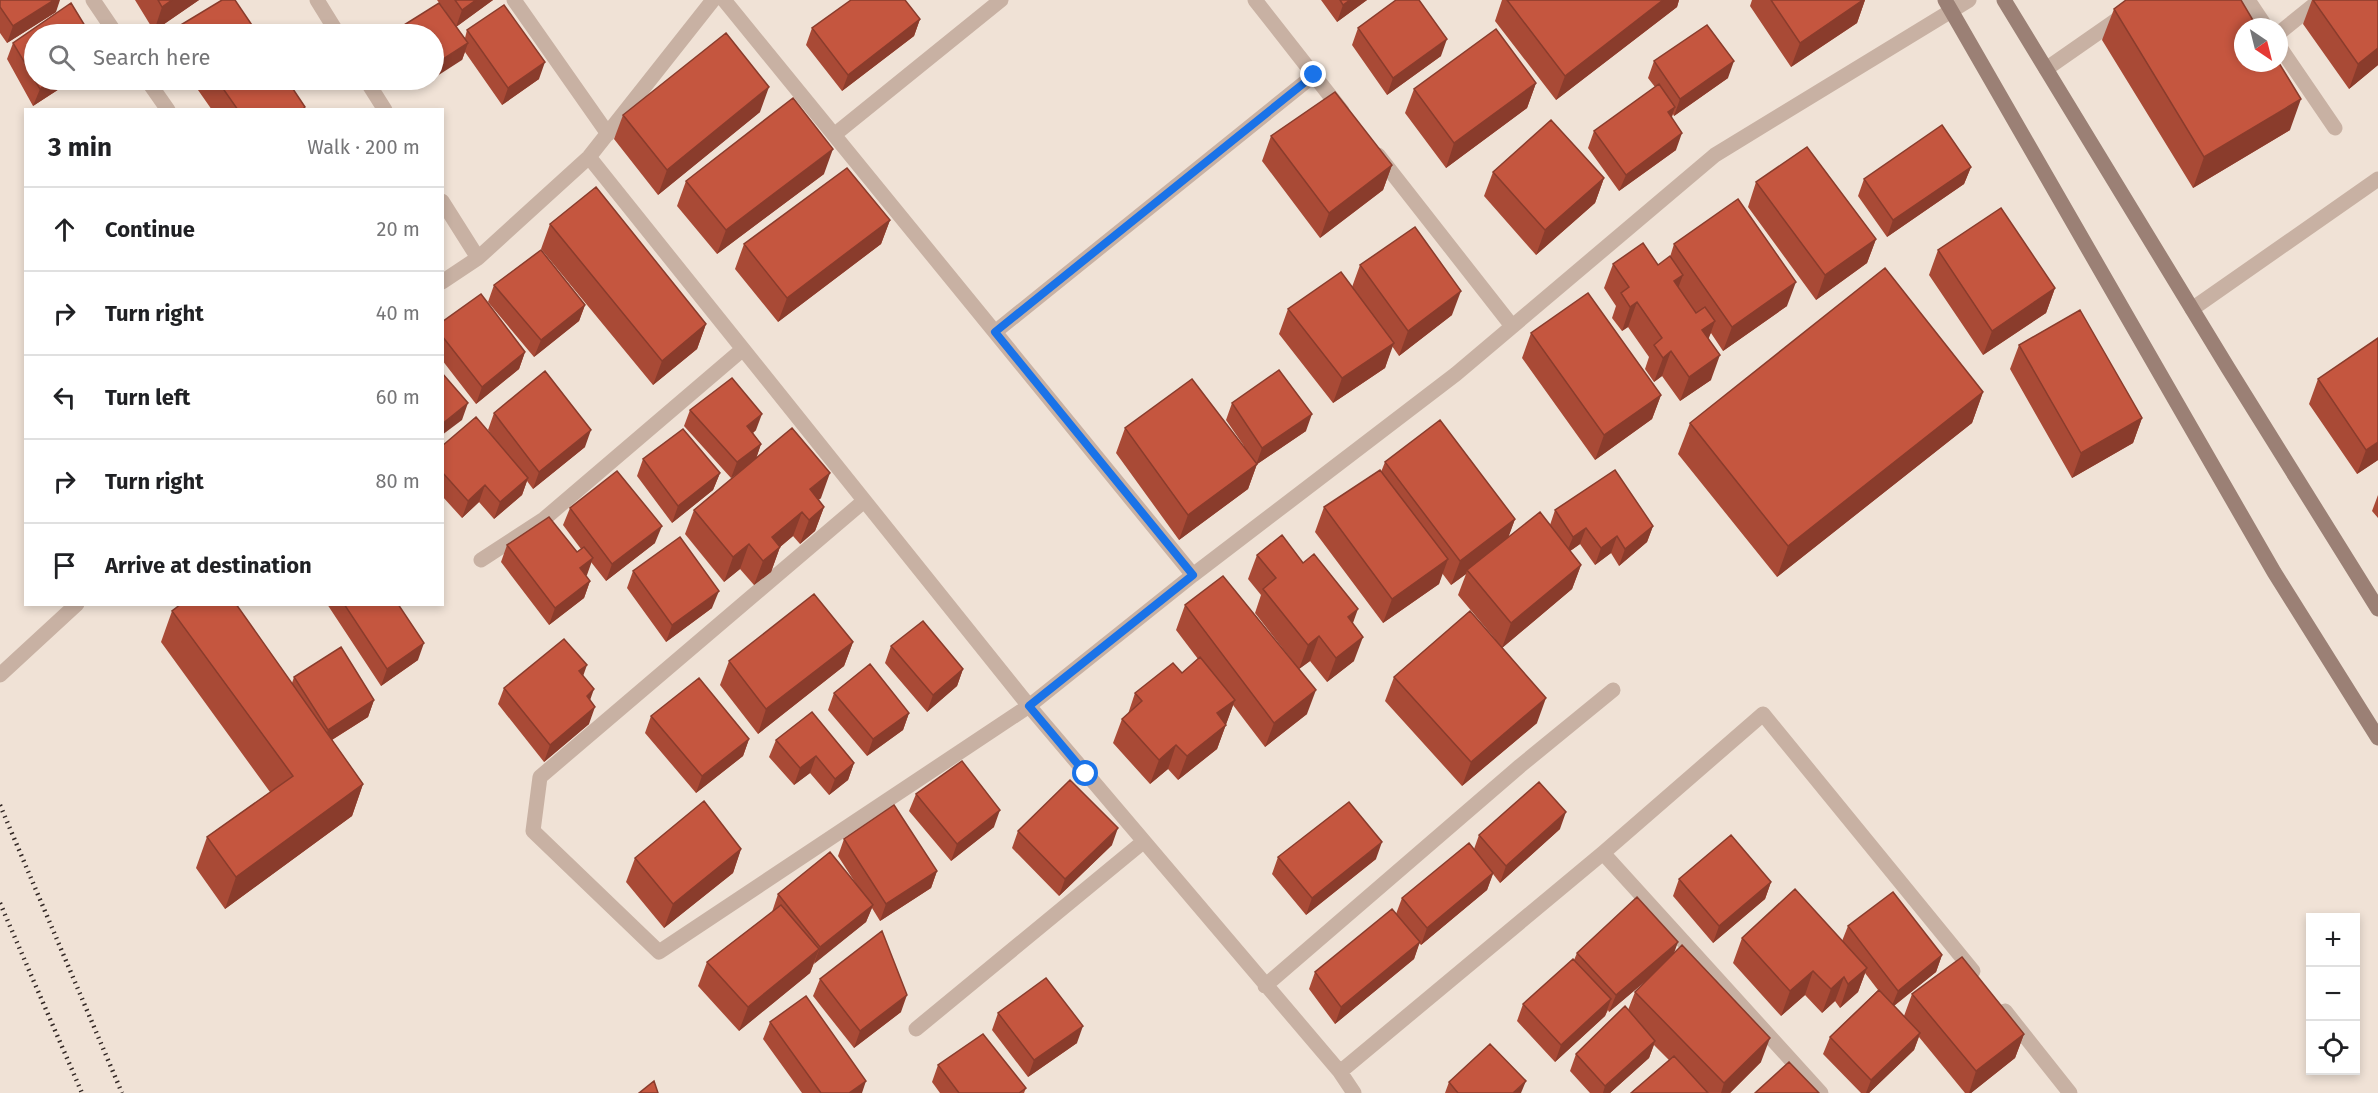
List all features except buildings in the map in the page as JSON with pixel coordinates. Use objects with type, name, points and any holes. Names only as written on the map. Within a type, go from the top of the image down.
[{"type":"main road","points":[[2004,0],[2378,609]]},
{"type":"main road","points":[[1949,6],[2274,572],[2378,738]]},
{"type":"street","points":[[93,0],[109,24]]},
{"type":"street","points":[[317,0],[332,24]]},
{"type":"street","points":[[514,0],[608,134]]},
{"type":"street","points":[[444,281],[478,258],[590,157],[713,0]]},
{"type":"street","points":[[724,0],[1193,575]]},
{"type":"street","points":[[834,135],[1001,0]]},
{"type":"street","points":[[1255,0],[1351,122]]},
{"type":"street","points":[[864,501],[540,777],[533,831],[659,952],[1029,706],[1193,575],[1456,374],[1715,155],[1949,6],[1969,0]]},
{"type":"street","points":[[2046,69],[2145,0]]},
{"type":"street","points":[[2248,0],[2260,18]]},
{"type":"street","points":[[2288,26],[2320,0]]},
{"type":"street","points":[[2288,59],[2335,128]]},
{"type":"street","points":[[995,332],[1314,75]]},
{"type":"street","points":[[154,90],[167,108]]},
{"type":"street","points":[[372,90],[384,108]]},
{"type":"street","points":[[1365,140],[1512,326]]},
{"type":"street","points":[[590,157],[1029,706],[1265,987],[1340,1072],[1354,1093]]},
{"type":"street","points":[[2192,309],[2378,178]]},
{"type":"street","points":[[444,204],[478,258]]},
{"type":"street","points":[[481,560],[544,519],[743,349]]},
{"type":"street","points":[[0,675],[75,606]]},
{"type":"street","points":[[1265,987],[1520,766],[1613,690]]},
{"type":"street","points":[[1340,1072],[1603,853],[1763,714],[1982,982]]},
{"type":"street","points":[[916,1029],[1143,842]]},
{"type":"street","points":[[1603,853],[1821,1093]]},
{"type":"street","points":[[1997,1001],[2070,1093]]},
{"type":"railway","points":[[0,805],[122,1093]]},
{"type":"railway","points":[[0,903],[82,1093]]},
{"type":"route","points":[[1086,774],[1029,706],[1193,575],[995,332],[1314,75]]}]
